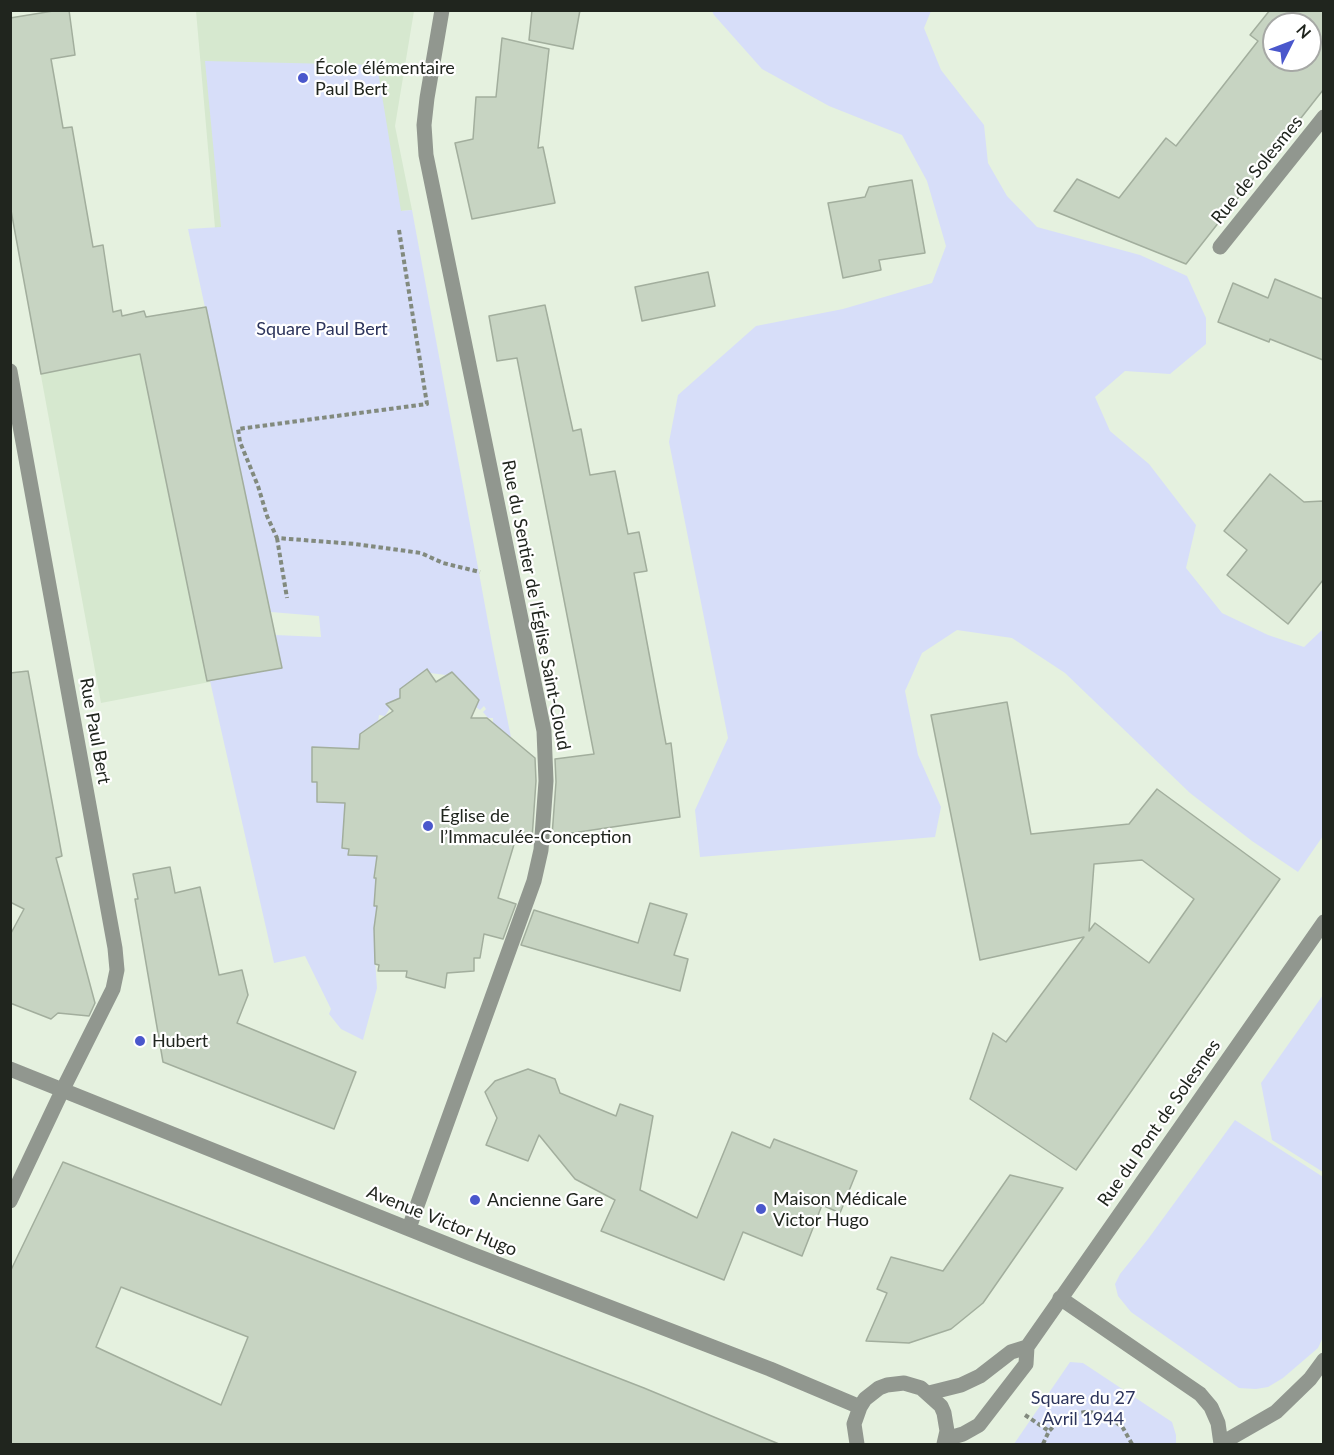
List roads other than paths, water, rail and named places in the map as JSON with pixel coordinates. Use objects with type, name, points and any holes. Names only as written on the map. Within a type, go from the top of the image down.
[{"type":"street","name":"Rue du Sentier de l'Église Saint-Cloud","points":[[410,1228],[534,881],[541,850],[546,781],[544,731],[426,155],[424,124],[430,67],[442,10]]},
{"type":"street","name":"Rue de Solesmes","points":[[1220,247],[1323,117]]},
{"type":"street","name":"Rue Paul Bert","points":[[10,371],[115,948],[117,970],[113,989],[10,1201]]},
{"type":"street","name":"Rue du Pont de Solesmes","points":[[945,1442],[979,1425],[1026,1364],[1028,1347],[1060,1299],[1323,922]]},
{"type":"street","name":"Avenue Victor Hugo","points":[[10,1069],[470,1253],[770,1369],[860,1407]]},
{"type":"street","points":[[1060,1299],[1200,1394],[1211,1407],[1218,1423],[1222,1444],[1276,1412],[1310,1379],[1323,1360]]},
{"type":"street","points":[[929,1393],[961,1385],[981,1376],[1011,1352],[1028,1347]]},
{"type":"street","points":[[857,1444],[854,1424],[860,1407],[871,1393],[887,1385],[914,1385],[929,1393],[944,1413],[947,1431],[945,1442]]},
{"type":"place","name":"École élémentaire Paul Bert","points":[[303,78]]},
{"type":"place","name":"Église de l’Immaculée-Conception","points":[[428,826]]},
{"type":"place","name":"Hubert","points":[[140,1041]]},
{"type":"place","name":"Ancienne Gare","points":[[475,1200]]},
{"type":"place","name":"Maison Médicale Victor Hugo","points":[[761,1209]]},
{"type":"park label","name":"Square Paul Bert","points":[[322,329]]},
{"type":"park label","name":"Square du 27 Avril 1944","points":[[1083,1408]]}]
